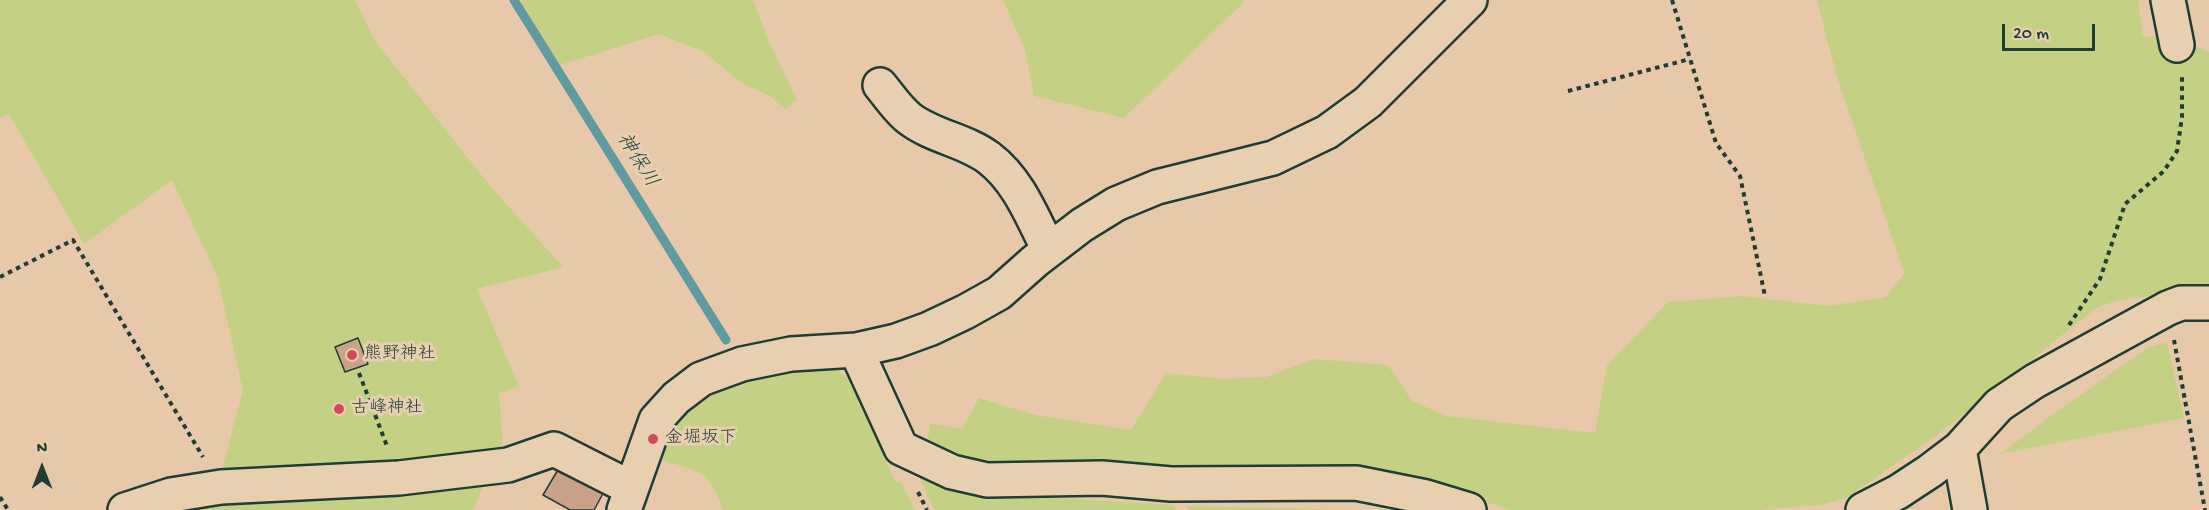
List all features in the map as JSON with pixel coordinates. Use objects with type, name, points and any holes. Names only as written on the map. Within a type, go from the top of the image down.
[{"type":"street","points":[[125,510],[171,495],[221,487],[399,478],[508,465],[554,449],[628,499],[656,420],[676,398],[701,379],[742,364],[781,356],[856,350],[896,341],[965,312],[999,293],[1082,225],[1126,200],[1157,187],[1273,158],[1327,132],[1368,102],[1470,0]]},
{"type":"street","points":[[2168,0],[2177,45]]},
{"type":"street","points":[[880,85],[909,119],[931,132],[963,142],[990,159],[1017,187],[1049,250]]},
{"type":"street","points":[[1863,510],[1914,482],[1959,449],[1999,405],[2035,381],[2168,308],[2181,303],[2209,303]]},
{"type":"street","points":[[856,350],[906,461],[987,480],[1102,478],[1171,484],[1356,483],[1426,497],[1469,510]]},
{"type":"street","points":[[1959,449],[1970,510]]},
{"type":"path","points":[[1672,0],[1716,143],[1740,176],[1765,296]]},
{"type":"path","points":[[2054,370],[2056,348],[2074,316],[2100,279],[2125,204],[2164,171],[2177,151],[2182,117],[2183,51],[2177,45]]},
{"type":"path","points":[[1568,91],[1690,59]]},
{"type":"path","points":[[0,277],[74,240],[221,487]]},
{"type":"path","points":[[2168,308],[2205,510]]},
{"type":"path","points":[[359,373],[399,478]]},
{"type":"path","points":[[0,497],[8,510]]},
{"type":"green space","points":[[0,0],[355,0],[375,41],[491,187],[563,267],[477,289],[519,386],[499,393],[504,461],[221,473],[243,390],[217,276],[172,180],[84,244],[9,114],[0,118]]},
{"type":"green space","points":[[520,0],[753,0],[769,42],[797,100],[786,109],[768,95],[742,83],[704,52],[659,34],[560,65]]},
{"type":"green space","points":[[1003,0],[1244,0],[1124,118],[1034,96],[1025,50]]},
{"type":"green space","points":[[1817,0],[2138,0],[2143,37],[2172,35],[2209,52],[2209,294],[2137,297],[2095,309],[1937,435],[1846,498],[1820,505],[1762,510],[1510,510],[1411,477],[1325,467],[1165,471],[985,464],[943,456],[928,439],[930,423],[962,429],[979,398],[1035,415],[1131,430],[1166,373],[1222,379],[1266,377],[1314,359],[1388,365],[1412,401],[1447,416],[1595,433],[1607,365],[1668,302],[1743,296],[1827,306],[1886,297],[1904,273],[1836,74]]},
{"type":"green space","points":[[2167,342],[2184,418],[2000,454],[2147,348]]},
{"type":"green space","points":[[831,366],[848,378],[896,483],[901,481],[915,510],[723,510],[713,486],[701,474],[661,460],[678,416],[694,401],[711,391],[751,378]]},
{"type":"green space","points":[[917,472],[990,494],[1174,505],[1176,510],[934,510]]},
{"type":"green space","points":[[487,477],[473,510],[177,510],[224,493]]},
{"type":"green space","points":[[1186,506],[1362,510],[1188,510]]},
{"type":"building","name":"熊野神社","points":[[358,338],[368,364],[345,372],[335,347]]},
{"type":"building","points":[[562,463],[606,488],[594,510],[570,510],[543,495]]},
{"type":"waterway","name":"神保川","points":[[514,0],[726,340]]},
{"type":"place","name":"熊野神社","points":[[352,355]]},
{"type":"place","name":"古峰神社","points":[[339,409]]},
{"type":"place","name":"金堀坂下","points":[[653,439]]}]
